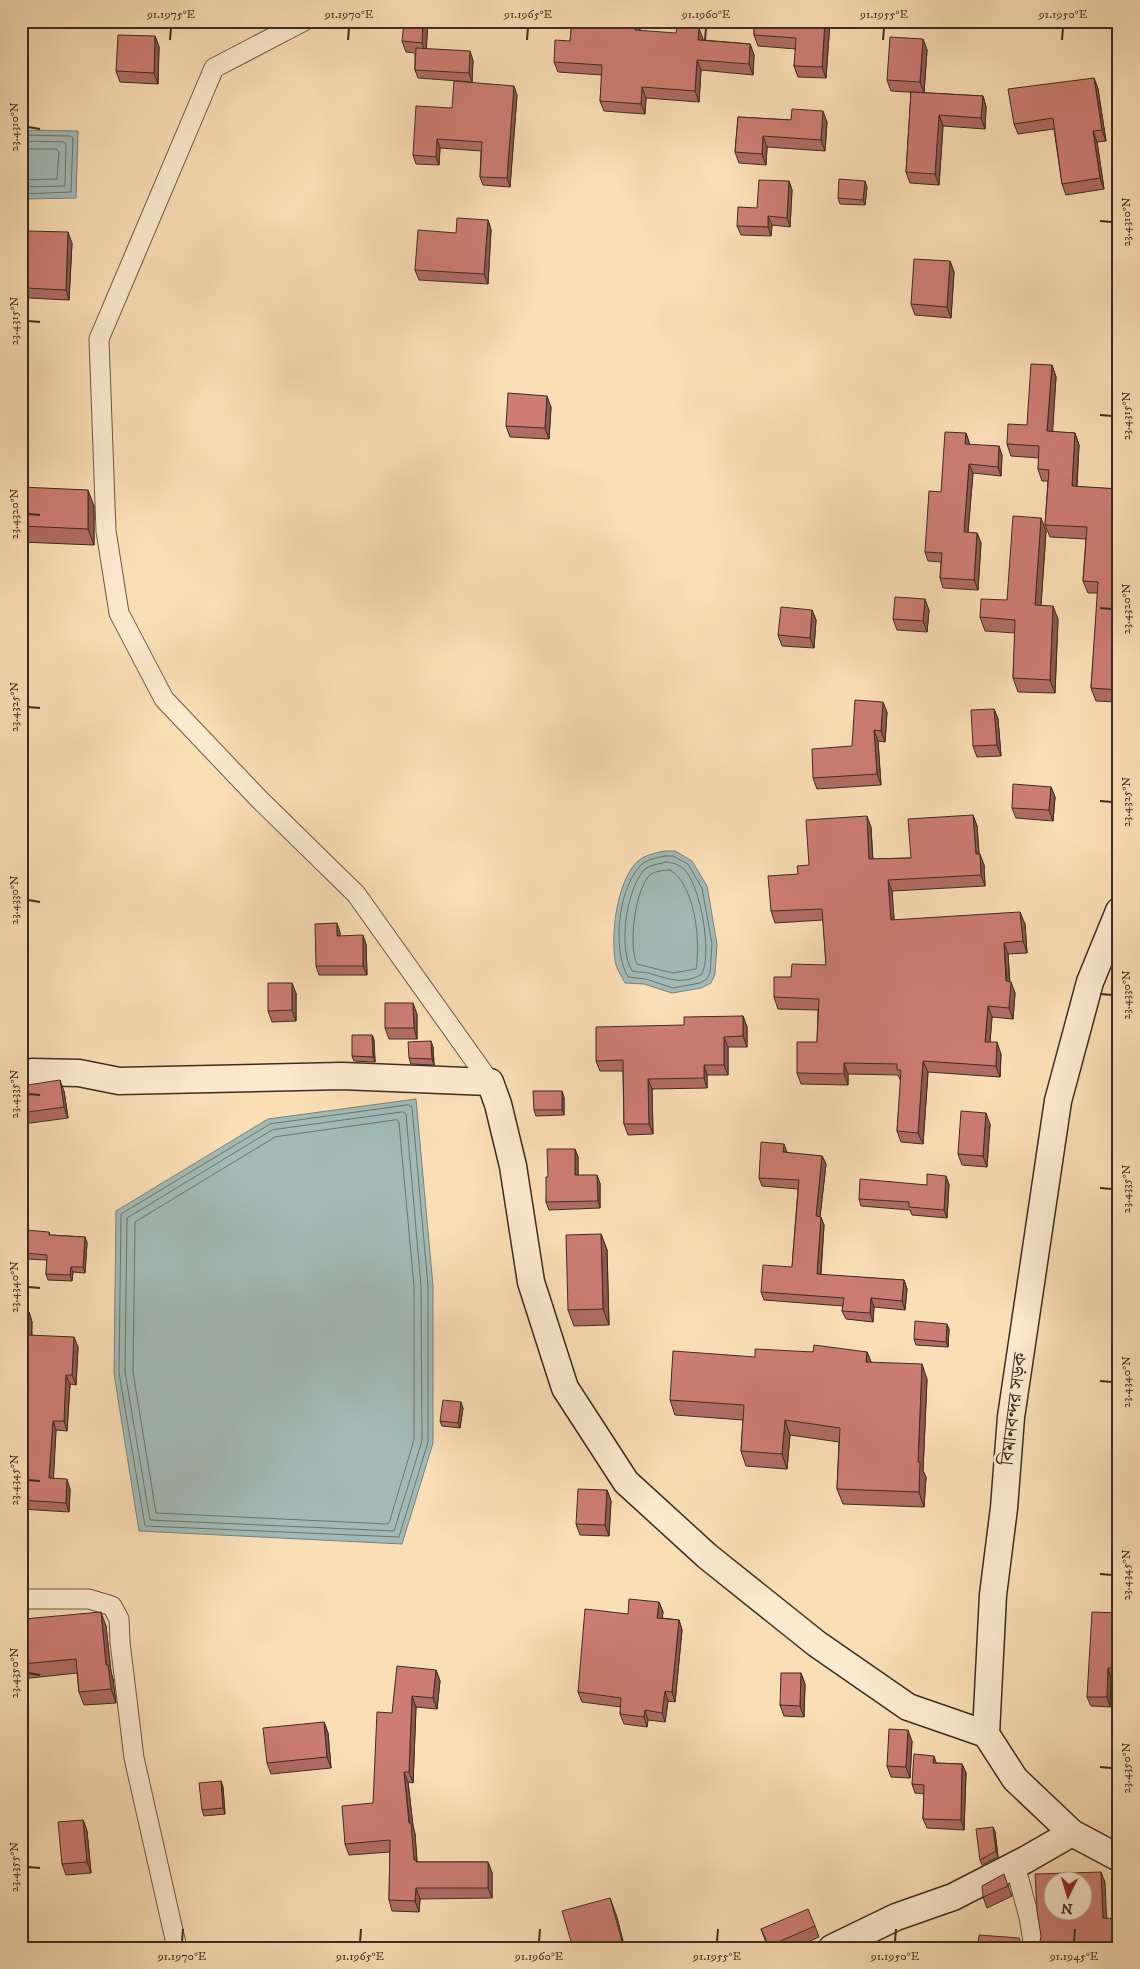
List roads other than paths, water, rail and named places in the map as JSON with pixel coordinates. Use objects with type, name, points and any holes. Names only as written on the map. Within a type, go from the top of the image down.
[{"type":"main road","name":"বিমানবন্দর সড়ক","points":[[986,1734],[993,1595],[1004,1508],[1011,1418],[1058,1101],[1090,982],[1119,912]]},
{"type":"main road","points":[[21,1074],[32,1072],[78,1073],[119,1081],[342,1076],[490,1082],[498,1104],[513,1166],[531,1282],[564,1388],[626,1482],[708,1556],[824,1649],[908,1707],[986,1734],[1015,1779],[1072,1833],[1119,1858]]},
{"type":"main road","points":[[832,1948],[896,1917],[953,1897],[1072,1833]]},
{"type":"street","points":[[304,21],[214,68],[99,339],[106,530],[119,613],[164,699],[259,799],[356,894],[490,1082]]},
{"type":"street","points":[[21,1599],[89,1599],[112,1606],[119,1619],[134,1758],[177,1948]]},
{"type":"street","points":[[1015,1865],[1029,1917],[1034,1948]]},
{"type":"water","points":[[21,130],[78,131],[76,198],[21,199]]},
{"type":"water","points":[[665,851],[675,851],[692,861],[707,886],[717,944],[715,974],[711,983],[701,988],[672,993],[644,984],[625,983],[616,965],[614,954],[616,911],[624,883],[637,862],[650,855]]},
{"type":"water","points":[[416,1099],[433,1286],[433,1443],[402,1544],[139,1531],[114,1373],[116,1211],[268,1119]]}]
